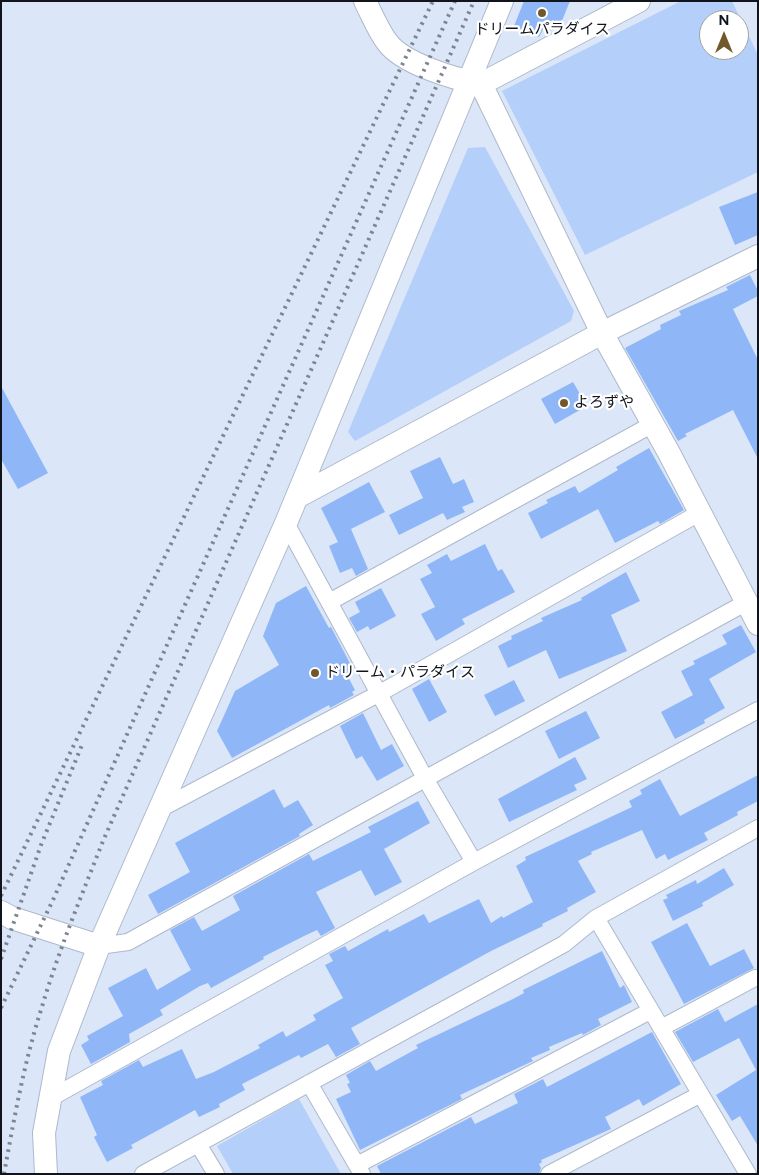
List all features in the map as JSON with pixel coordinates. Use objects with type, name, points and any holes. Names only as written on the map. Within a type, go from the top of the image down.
[{"type":"street","points":[[365,1],[387,44],[411,60],[440,74],[474,83],[639,1]]},
{"type":"street","points":[[46,1174],[44,1133],[59,1051],[99,946],[286,523],[474,83],[502,1]]},
{"type":"street","points":[[474,83],[602,333],[701,512],[758,624]]},
{"type":"street","points":[[297,497],[602,333],[757,258]]},
{"type":"street","points":[[331,601],[653,424]]},
{"type":"street","points":[[160,809],[380,693],[701,512]]},
{"type":"street","points":[[286,523],[331,601],[426,780],[474,862]]},
{"type":"street","points":[[1,912],[12,918],[99,946],[128,942],[747,602]]},
{"type":"street","points":[[49,1099],[474,862],[758,710]]},
{"type":"street","points":[[143,1174],[564,944],[596,918],[758,828]]},
{"type":"street","points":[[596,918],[699,1095],[748,1174]]},
{"type":"street","points":[[660,1028],[755,978]]},
{"type":"street","points":[[309,1083],[360,1169],[650,1011]]},
{"type":"street","points":[[549,1174],[699,1095]]},
{"type":"street","points":[[198,1144],[216,1174]]},
{"type":"shaded area","points":[[681,1],[732,1],[736,10],[699,10],[699,60],[749,60],[749,36],[758,55],[758,172],[585,255],[502,91]]},
{"type":"shaded area","points":[[485,147],[574,311],[571,321],[355,441],[348,432],[468,148]]},
{"type":"shaded area","points":[[299,1099],[341,1174],[233,1174],[217,1146]]},
{"type":"building","name":"ドリームパラダイス","points":[[524,1],[570,1],[559,28],[546,24],[539,37],[514,26]]},
{"type":"building","points":[[758,192],[758,235],[735,245],[719,207]]},
{"type":"building","points":[[750,275],[758,291],[758,296],[733,309],[758,360],[758,459],[733,410],[685,434],[687,436],[678,441],[625,348],[661,329],[660,325],[681,315],[679,311],[728,290],[726,287]]},
{"type":"building","name":"よろずや","points":[[573,382],[587,406],[555,424],[541,399]]},
{"type":"building","points":[[1,386],[48,473],[18,489],[1,459]]},
{"type":"building","points":[[649,448],[684,510],[660,524],[658,521],[615,543],[598,509],[541,539],[528,513],[548,503],[546,500],[575,486],[579,493],[618,470],[616,467]]},
{"type":"building","points":[[440,457],[453,484],[464,479],[474,502],[462,507],[465,512],[447,520],[443,513],[399,535],[389,515],[423,498],[410,471]]},
{"type":"building","points":[[369,482],[385,512],[351,529],[368,569],[356,576],[352,568],[340,573],[329,546],[338,542],[321,508]]},
{"type":"building","points":[[485,544],[498,571],[502,569],[515,592],[462,619],[465,624],[436,641],[421,614],[435,607],[420,579],[432,573],[427,565],[447,554],[451,561]]},
{"type":"building","points":[[626,572],[640,601],[611,615],[627,651],[559,679],[546,650],[508,668],[498,646],[512,639],[511,636],[543,621],[541,618],[582,600],[581,598]]},
{"type":"building","name":"ドリーム・パラダイス","points":[[306,586],[329,628],[331,627],[354,671],[347,675],[355,690],[352,692],[354,695],[330,708],[329,705],[232,758],[217,731],[235,691],[279,665],[263,636],[276,603]]},
{"type":"building","points":[[381,588],[396,616],[370,630],[368,626],[357,632],[349,618],[360,612],[355,602]]},
{"type":"building","points":[[741,625],[756,652],[709,679],[725,708],[704,720],[705,723],[675,739],[661,712],[693,695],[681,671],[695,664],[693,661],[727,644],[722,635]]},
{"type":"building","points":[[429,679],[447,712],[429,722],[412,689]]},
{"type":"building","points":[[514,680],[525,701],[495,716],[484,695]]},
{"type":"building","points":[[586,711],[600,738],[559,759],[545,731]]},
{"type":"building","points":[[363,713],[381,750],[392,744],[404,766],[377,781],[362,756],[356,759],[340,726]]},
{"type":"building","points":[[575,757],[587,779],[574,785],[577,790],[509,822],[498,799]]},
{"type":"building","points":[[758,775],[758,801],[737,812],[738,815],[704,833],[708,840],[668,860],[665,854],[656,859],[642,830],[591,852],[592,854],[578,861],[596,892],[567,908],[568,911],[351,1028],[360,1044],[336,1057],[328,1044],[301,1058],[299,1055],[242,1084],[245,1090],[219,1104],[220,1107],[199,1117],[195,1110],[131,1145],[133,1148],[107,1162],[94,1137],[97,1135],[80,1097],[103,1085],[101,1081],[139,1060],[143,1067],[182,1049],[196,1079],[214,1072],[260,1048],[258,1045],[283,1031],[286,1037],[316,1020],[313,1015],[343,998],[325,965],[333,961],[329,954],[345,946],[348,951],[388,929],[389,932],[424,914],[429,923],[479,899],[491,923],[502,916],[503,918],[533,902],[516,866],[526,860],[525,857],[632,807],[629,801],[642,794],[640,790],[660,779],[680,816]]},
{"type":"building","points":[[274,789],[284,808],[298,800],[313,825],[299,834],[300,836],[158,914],[148,895],[190,872],[175,843]]},
{"type":"building","points":[[418,801],[430,823],[384,849],[402,882],[375,896],[361,870],[316,892],[335,928],[321,936],[317,930],[304,936],[263,957],[264,959],[211,988],[208,983],[200,986],[160,1010],[163,1015],[129,1034],[130,1042],[91,1064],[81,1045],[89,1040],[87,1036],[123,1016],[108,988],[146,968],[157,990],[191,970],[170,930],[194,917],[202,931],[240,910],[233,896],[309,854],[313,861],[371,832],[368,827]]},
{"type":"building","points":[[724,868],[734,885],[702,903],[703,906],[673,921],[663,900],[668,898],[666,895],[696,880],[697,884]]},
{"type":"building","points":[[687,923],[710,966],[744,949],[754,968],[684,1004],[651,942]]},
{"type":"building","points":[[602,951],[620,988],[624,985],[632,1002],[598,1019],[601,1025],[583,1035],[582,1033],[549,1047],[550,1050],[531,1058],[533,1061],[460,1095],[462,1099],[360,1150],[336,1099],[351,1092],[347,1084],[350,1083],[346,1075],[370,1061],[376,1071],[418,1048],[416,1045],[513,999],[524,993],[523,990]]},
{"type":"building","points":[[758,1004],[758,1146],[740,1116],[732,1121],[716,1095],[756,1070],[739,1038],[693,1062],[675,1032],[718,1009],[725,1022]]},
{"type":"building","points":[[652,1032],[681,1084],[643,1106],[639,1099],[605,1117],[611,1129],[541,1160],[539,1174],[381,1174],[377,1166],[471,1117],[475,1124],[518,1103],[514,1094],[543,1079],[547,1087]]},
{"type":"railway","points":[[1,896],[433,1]]},
{"type":"railway","points":[[1,1008],[53,900],[455,1]]},
{"type":"railway","points":[[4,1174],[29,1050],[62,946],[103,841],[474,1]]},
{"type":"railway","points":[[1,959],[41,845],[82,745]]},
{"type":"place","name":"ドリームパラダイス","points":[[542,13]]},
{"type":"place","name":"よろずや","points":[[564,403]]},
{"type":"place","name":"ドリーム・パラダイス","points":[[315,673]]}]
